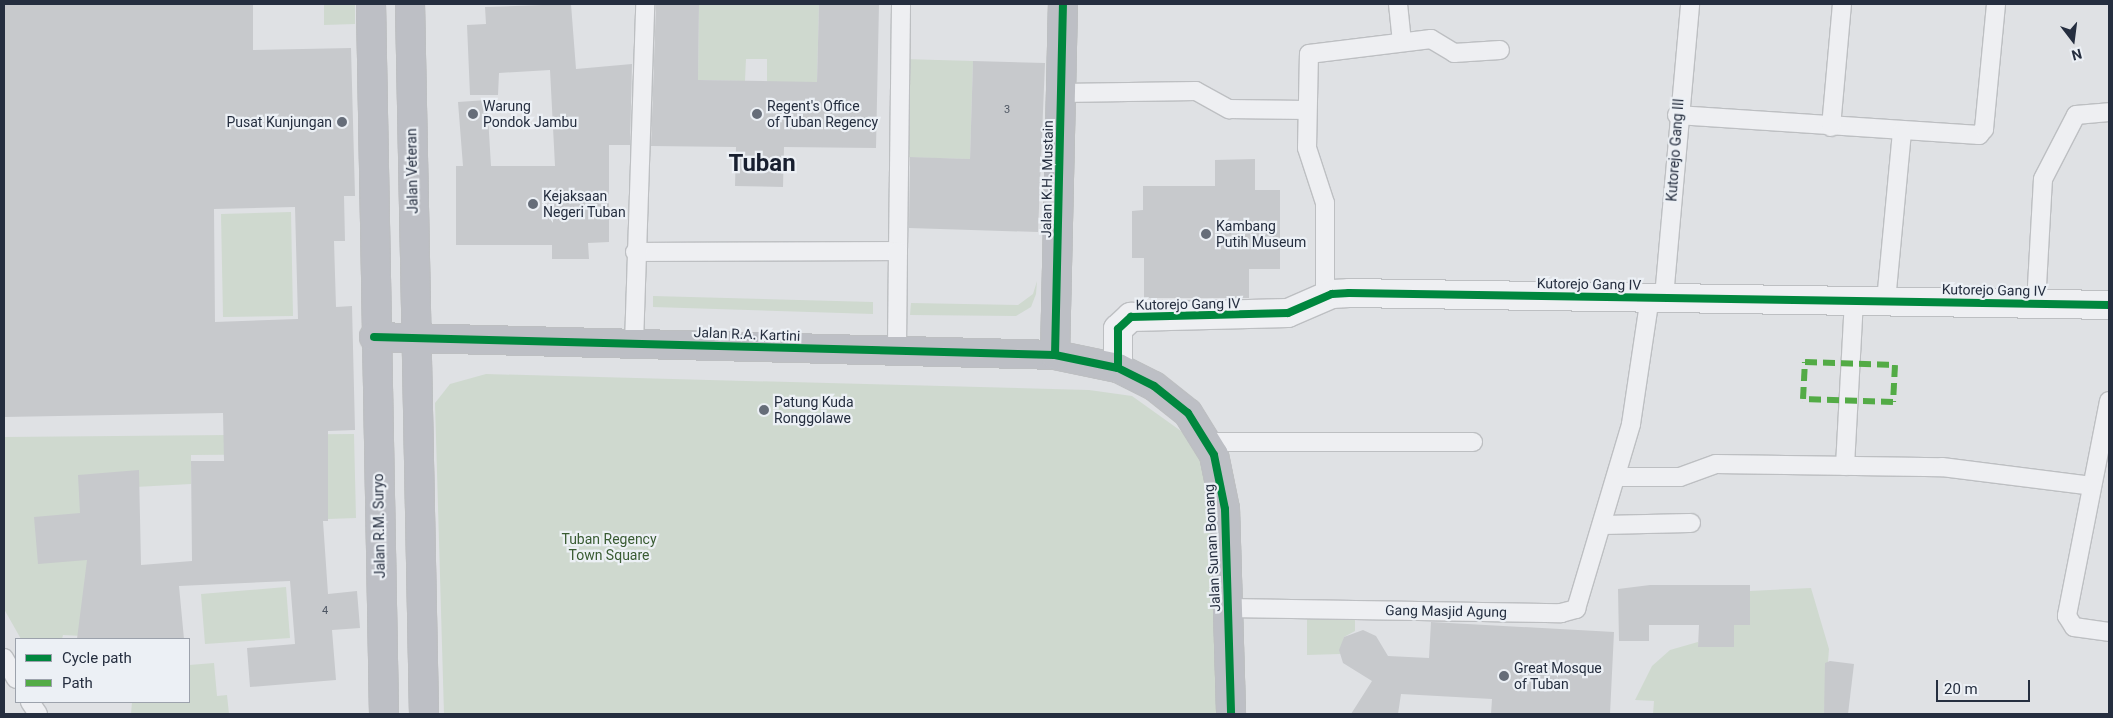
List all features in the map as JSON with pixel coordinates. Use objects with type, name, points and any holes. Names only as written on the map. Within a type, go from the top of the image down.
[{"type":"street","points":[[371,4],[374,337]]},
{"type":"street","name":"Jalan Veteran","points":[[410,4],[414,339]]},
{"type":"street","name":"Jalan K.H. Mustain","points":[[1055,354],[1063,4]]},
{"type":"street","name":"Kutorejo Gang IV","points":[[1118,368],[1118,329],[1130,317],[1288,313],[1325,297],[1349,292],[2109,305]]},
{"type":"street","name":"Jalan R.A. Kartini","points":[[374,337],[1055,354],[1118,368]]},
{"type":"street","name":"Jalan R.M. Suryo","points":[[374,337],[384,714]]},
{"type":"street","points":[[414,339],[424,714]]},
{"type":"street","name":"Jalan Sunan Bonang","points":[[1118,368],[1173,400],[1209,442],[1222,486],[1231,714]]},
{"type":"lane","points":[[634,344],[635,252],[645,4]]},
{"type":"lane","points":[[897,350],[901,4]]},
{"type":"lane","points":[[1398,4],[1402,42]]},
{"type":"lane","name":"Kutorejo Gang III","points":[[1616,476],[1635,405],[1657,297],[1690,4]]},
{"type":"lane","points":[[1831,126],[1842,4]]},
{"type":"lane","points":[[1677,115],[1972,137],[1982,133],[1996,4]]},
{"type":"lane","points":[[1325,297],[1325,203],[1307,148],[1309,54],[1431,39],[1454,53],[1500,50]]},
{"type":"lane","points":[[1061,93],[1196,91],[1229,109],[1307,110]]},
{"type":"lane","points":[[2036,304],[2043,179],[2076,115],[2109,112]]},
{"type":"lane","points":[[1886,301],[1902,131]]},
{"type":"lane","points":[[635,252],[898,252]]},
{"type":"lane","points":[[1845,466],[1854,301]]},
{"type":"lane","points":[[2109,401],[2067,616],[2074,627],[2109,632]]},
{"type":"lane","points":[[1209,442],[1473,442]]},
{"type":"lane","points":[[1616,476],[1680,477],[1716,464],[1952,468],[2092,486]]},
{"type":"lane","name":"Gang Masjid Agung","points":[[1228,608],[1569,612],[1580,602],[1616,476]]},
{"type":"lane","points":[[1602,525],[1691,523]]},
{"type":"lane","points":[[4,658],[15,677]]},
{"type":"lane","points":[[31,703],[38,714]]},
{"type":"green space","points":[[324,4],[355,4],[355,24],[324,25]]},
{"type":"green space","points":[[699,4],[819,4],[817,82],[767,82],[767,59],[746,59],[745,81],[698,80]]},
{"type":"green space","points":[[903,59],[973,61],[970,159],[899,157]]},
{"type":"green space","points":[[291,212],[293,316],[223,317],[221,214]]},
{"type":"green space","points":[[1037,281],[1036,294],[1031,307],[1016,316],[910,315],[911,303],[1018,305],[1033,294]]},
{"type":"green space","points":[[653,296],[873,302],[873,314],[653,307]]},
{"type":"green space","name":"Tuban Regency Town Square","points":[[486,374],[1089,390],[1132,396],[1188,436],[1212,482],[1222,714],[444,714],[435,403],[450,384]]},
{"type":"green space","points":[[354,434],[356,518],[328,519],[327,454],[191,455],[191,484],[98,489],[132,592],[142,638],[63,635],[62,638],[20,638],[4,609],[4,437]]},
{"type":"green space","points":[[286,587],[290,638],[205,644],[201,594]]},
{"type":"green space","points":[[1811,588],[1829,649],[1824,714],[1653,714],[1654,701],[1635,700],[1652,666],[1670,650],[1698,642],[1698,647],[1734,647],[1734,625],[1750,591]]},
{"type":"green space","points":[[1307,616],[1355,619],[1355,631],[1344,637],[1340,654],[1307,655]]},
{"type":"green space","points":[[214,663],[217,696],[227,695],[229,714],[131,714],[132,703],[190,703],[190,665]]},
{"type":"building","points":[[4,4],[253,4],[253,50],[351,48],[355,196],[344,196],[345,241],[334,241],[336,307],[352,306],[355,430],[328,431],[328,521],[323,521],[328,594],[357,591],[360,628],[332,630],[336,680],[250,687],[247,648],[295,644],[290,581],[179,586],[184,638],[77,638],[87,560],[38,564],[34,517],[80,513],[78,475],[139,470],[141,565],[192,561],[191,461],[224,461],[223,413],[4,417]],"holes":[[[295,207],[298,319],[215,322],[214,209]]]},
{"type":"building","points":[[571,4],[576,69],[632,64],[630,145],[609,145],[609,242],[588,243],[589,259],[552,259],[552,245],[456,245],[456,166],[463,166],[458,102],[487,100],[491,166],[555,166],[550,70],[499,73],[498,95],[470,95],[467,25],[486,24],[485,7]]},
{"type":"building","name":"Regent's Office of Tuban Regency","points":[[656,4],[699,4],[698,80],[817,82],[819,4],[879,4],[876,148],[784,147],[783,187],[735,186],[736,147],[651,146]]},
{"type":"building","points":[[973,61],[1045,63],[1038,232],[909,228],[910,157],[970,159]]},
{"type":"building","name":"Kambang Putih Museum","points":[[1255,159],[1255,190],[1280,190],[1280,269],[1249,269],[1249,298],[1144,298],[1144,258],[1132,258],[1132,211],[1143,210],[1143,186],[1215,186],[1215,160]]},
{"type":"building","points":[[1650,585],[1750,585],[1750,625],[1734,625],[1734,647],[1698,647],[1699,625],[1649,625],[1649,641],[1619,641],[1618,589]]},
{"type":"building","name":"Great Mosque of Tuban","points":[[1431,622],[1614,632],[1610,714],[1491,714],[1492,699],[1401,694],[1398,714],[1351,714],[1372,681],[1343,663],[1339,650],[1344,637],[1363,630],[1376,636],[1388,656],[1429,658]]},
{"type":"building","points":[[1830,661],[1854,664],[1848,714],[1824,714],[1825,663]]},
{"type":"marked path","points":[[1805,362],[1895,365],[1893,402],[1803,399],[1805,362]]},
{"type":"cycle path","points":[[1055,355],[1063,4]]},
{"type":"cycle path","points":[[1118,368],[1118,329],[1131,317],[1288,313],[1332,294],[2109,305]]},
{"type":"cycle path","points":[[374,337],[1055,355],[1118,368],[1154,386],[1188,413],[1214,455],[1225,509],[1231,714]]},
{"type":"place","name":"Warung Pondok Jambu","points":[[473,114]]},
{"type":"place","name":"Regent's Office of Tuban Regency","points":[[757,114]]},
{"type":"place","name":"Pusat Kunjungan","points":[[342,122]]},
{"type":"place","name":"Kejaksaan Negeri Tuban","points":[[533,204]]},
{"type":"place","name":"Kambang Putih Museum","points":[[1206,234]]},
{"type":"place","name":"Patung Kuda Ronggolawe","points":[[764,410]]},
{"type":"place","name":"Great Mosque of Tuban","points":[[1504,676]]},
{"type":"district","name":"Tuban","points":[[762,164]]}]
